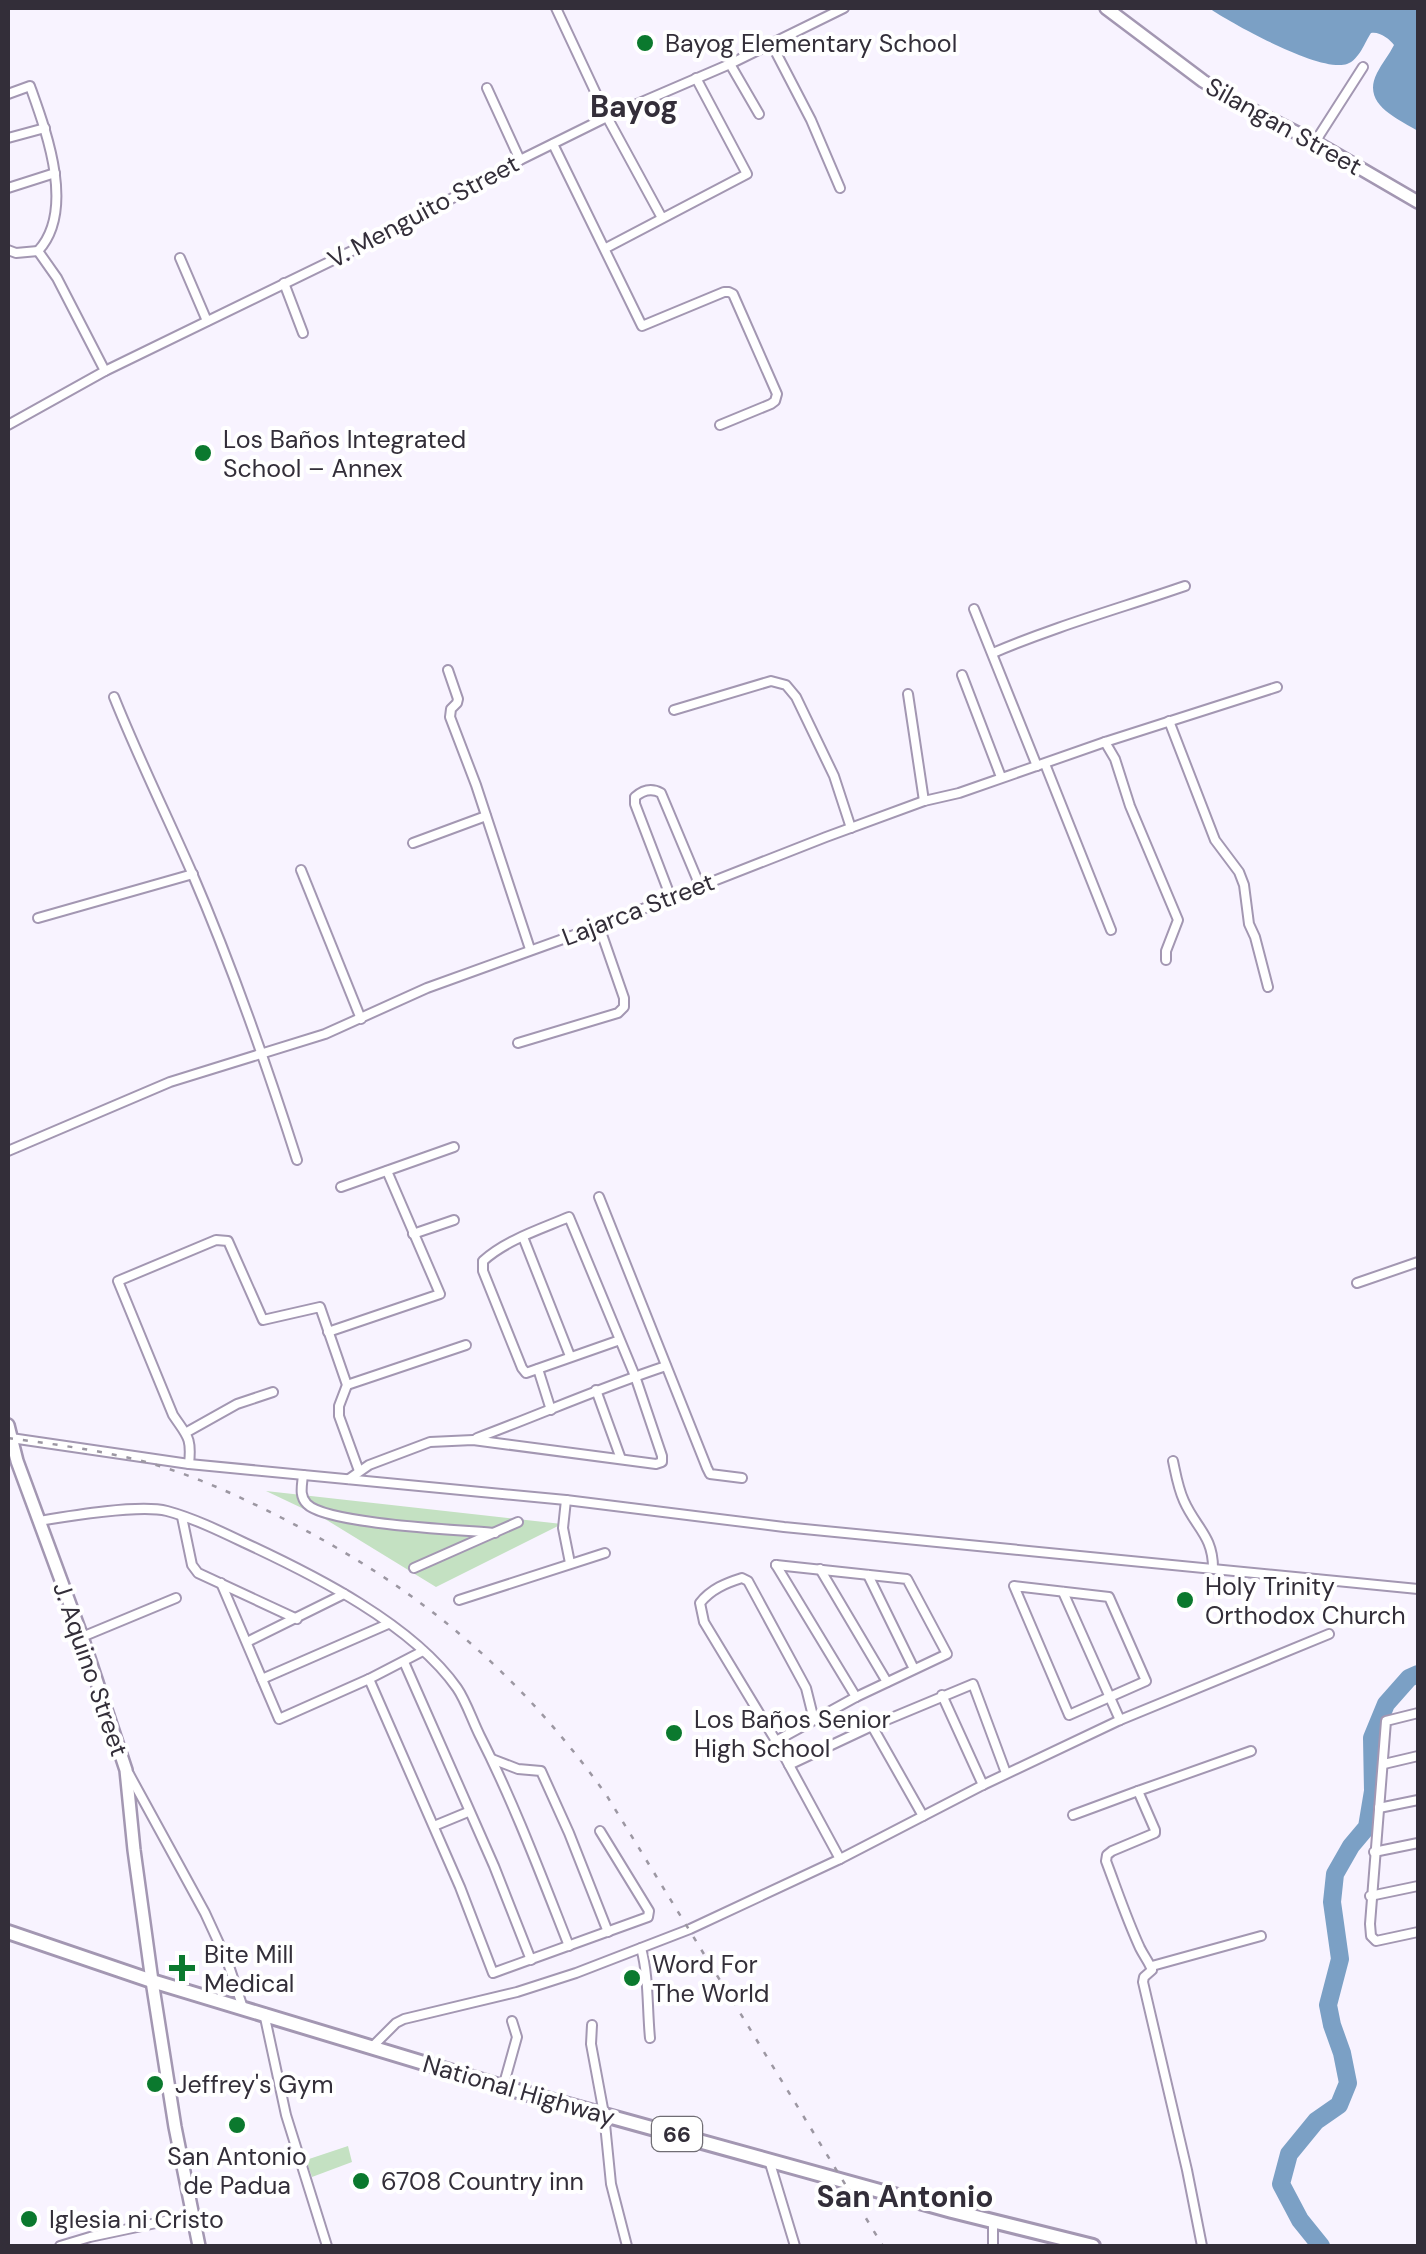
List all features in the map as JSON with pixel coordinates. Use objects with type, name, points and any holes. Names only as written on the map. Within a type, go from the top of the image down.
[{"type":"main road","name":"National Highway","points":[[8,1932],[503,2087],[1085,2246]]},
{"type":"street","points":[[556,8],[607,117],[662,218]]},
{"type":"street","name":"V. Menguito Street","points":[[8,425],[105,371],[401,227],[520,160],[844,8]]},
{"type":"street","name":"Silangan Street","points":[[1106,8],[1202,81],[1418,202]]},
{"type":"street","points":[[771,43],[840,188]]},
{"type":"street","points":[[730,64],[759,114]]},
{"type":"street","points":[[1316,142],[1363,68]]},
{"type":"street","points":[[606,248],[747,174],[696,78]]},
{"type":"street","points":[[8,94],[30,86],[52,150],[54,172],[54,225],[50,236],[38,250],[16,254],[8,250]]},
{"type":"street","points":[[488,88],[520,160]]},
{"type":"street","points":[[8,138],[44,128]]},
{"type":"street","points":[[553,144],[642,326],[724,292],[733,294],[777,394],[771,404],[720,424]]},
{"type":"street","points":[[8,188],[54,172]]},
{"type":"street","points":[[38,250],[57,278],[105,371]]},
{"type":"street","points":[[180,258],[207,320]]},
{"type":"street","points":[[284,283],[303,333]]},
{"type":"street","points":[[993,653],[1079,619],[1186,586]]},
{"type":"street","points":[[974,609],[1110,930]]},
{"type":"street","points":[[448,670],[458,699],[450,718],[530,949]]},
{"type":"street","points":[[962,675],[1001,777]]},
{"type":"street","points":[[674,710],[771,681],[789,687],[822,749],[852,828]]},
{"type":"street","name":"Lajarca Street","points":[[8,1151],[170,1082],[325,1034],[427,988],[852,828],[1277,687]]},
{"type":"street","points":[[908,694],[924,802]]},
{"type":"street","points":[[114,697],[192,874],[262,1054],[297,1160]]},
{"type":"street","points":[[1169,722],[1215,840],[1239,872],[1249,924],[1268,986]]},
{"type":"street","points":[[1105,742],[1178,920],[1166,960]]},
{"type":"street","points":[[671,898],[634,804],[641,792],[654,789],[662,793],[700,886]]},
{"type":"street","points":[[413,843],[486,816]]},
{"type":"street","points":[[300,870],[361,1019]]},
{"type":"street","points":[[38,918],[192,874]]},
{"type":"street","points":[[518,1043],[618,1013],[624,1007],[598,926]]},
{"type":"street","points":[[341,1187],[454,1146]]},
{"type":"street","points":[[328,1332],[440,1294],[387,1171]]},
{"type":"street","points":[[599,1198],[710,1474],[742,1478]]},
{"type":"street","points":[[349,1479],[369,1464],[430,1442],[473,1440],[662,1462],[634,1376],[620,1340],[569,1217],[523,1237],[483,1261],[483,1271],[526,1373],[620,1340]]},
{"type":"street","points":[[414,1234],[454,1220]]},
{"type":"street","points":[[523,1237],[570,1356]]},
{"type":"street","points":[[189,1464],[192,1445],[187,1432],[173,1415],[118,1282],[216,1240],[228,1242],[262,1320],[320,1307],[347,1385],[339,1416],[359,1471]]},
{"type":"street","points":[[1357,1284],[1418,1262]]},
{"type":"street","points":[[347,1385],[466,1345]]},
{"type":"street","points":[[473,1440],[666,1366]]},
{"type":"street","points":[[538,1369],[551,1410]]},
{"type":"street","points":[[596,1390],[621,1460]]},
{"type":"street","points":[[187,1432],[236,1404],[272,1392]]},
{"type":"street","points":[[9,1431],[189,1464],[1418,1588]]},
{"type":"street","name":"J. Aquino Street","points":[[9,1431],[12,1461],[82,1638],[126,1770],[152,1980],[199,2246]]},
{"type":"street","points":[[1173,1461],[1186,1504],[1212,1548],[1212,1568]]},
{"type":"street","points":[[303,1475],[304,1502],[342,1518],[494,1534]]},
{"type":"street","points":[[566,1500],[563,1528],[570,1563]]},
{"type":"street","points":[[38,1521],[154,1509],[182,1516],[344,1594],[423,1651],[458,1688],[569,1946]]},
{"type":"street","points":[[182,1516],[192,1565],[198,1573],[297,1619]]},
{"type":"street","points":[[414,1568],[518,1522]]},
{"type":"street","points":[[459,1600],[605,1552]]},
{"type":"street","points":[[776,1741],[947,1654],[906,1579],[776,1565],[856,1697]]},
{"type":"street","points":[[820,1569],[887,1682]]},
{"type":"street","points":[[868,1574],[914,1668]]},
{"type":"street","points":[[814,1720],[806,1688],[748,1580],[742,1578],[706,1595],[700,1603],[704,1622],[790,1765],[840,1859]]},
{"type":"street","points":[[221,1583],[279,1719],[423,1651]]},
{"type":"street","points":[[1014,1586],[1063,1592],[1109,1597],[1146,1682],[1069,1715],[1014,1586]]},
{"type":"street","points":[[1063,1592],[1120,1720]]},
{"type":"street","points":[[247,1642],[344,1594]]},
{"type":"street","points":[[82,1638],[176,1598]]},
{"type":"street","points":[[262,1679],[388,1624]]},
{"type":"street","points":[[372,2046],[404,2019],[516,1992],[690,1929],[1120,1720],[1329,1634]]},
{"type":"street","points":[[404,1662],[531,1960]]},
{"type":"street","points":[[370,1679],[493,1973],[648,1917],[649,1911],[600,1831]]},
{"type":"street","points":[[790,1765],[973,1684],[1006,1773]]},
{"type":"street","points":[[942,1695],[983,1785]]},
{"type":"street","points":[[1418,1713],[1386,1721],[1370,1896],[1372,1940],[1418,1932]]},
{"type":"street","points":[[872,1726],[923,1816]]},
{"type":"street","points":[[1072,1815],[1251,1751]]},
{"type":"street","points":[[1384,1764],[1418,1756]]},
{"type":"street","points":[[492,1760],[540,1771],[608,1932]]},
{"type":"street","points":[[126,1770],[205,1913],[243,2008]]},
{"type":"street","points":[[1138,1792],[1155,1833],[1112,1851],[1106,1855],[1106,1861],[1143,1955],[1152,1966]]},
{"type":"street","points":[[1379,1808],[1418,1800]]},
{"type":"street","points":[[434,1826],[468,1812]]},
{"type":"street","points":[[1374,1852],[1418,1843]]},
{"type":"street","points":[[1370,1896],[1418,1886]]},
{"type":"street","points":[[1152,1966],[1262,1936]]},
{"type":"street","points":[[642,1948],[650,2038]]},
{"type":"street","points":[[1152,1966],[1143,1982],[1202,2246]]},
{"type":"street","points":[[264,2013],[276,2078],[327,2246]]},
{"type":"street","points":[[503,2087],[517,2037],[512,2021]]},
{"type":"street","points":[[592,2025],[591,2044],[611,2184],[627,2246]]},
{"type":"street","points":[[769,2159],[794,2246]]},
{"type":"street","points":[[60,2246],[194,2216]]},
{"type":"street","points":[[993,2246],[994,2221]]},
{"type":"green space","points":[[266,1491],[562,1524],[436,1587],[325,1519]]},
{"type":"green space","points":[[348,2146],[352,2162],[312,2177],[306,2160]]},
{"type":"water","points":[[1209,8],[1418,8],[1418,131],[1377,102],[1373,84],[1394,45],[1384,36],[1371,33],[1355,59],[1335,65],[1277,45]]},
{"type":"waterway","points":[[1321,2246],[1300,2220],[1281,2184],[1289,2154],[1316,2121],[1339,2105],[1348,2083],[1328,2005],[1340,1959],[1332,1902],[1335,1874],[1367,1827],[1373,1791],[1372,1738],[1386,1704],[1409,1678],[1418,1674]]},
{"type":"railway","points":[[8,1438],[142,1461],[248,1501],[378,1573],[462,1636],[501,1672],[538,1710],[607,1796],[883,2246]]},
{"type":"place","name":"Bayog Elementary School","points":[[645,43]]},
{"type":"place","name":"Los Baños Integrated School – Annex","points":[[203,453]]},
{"type":"place","name":"Holy Trinity Orthodox Church","points":[[1185,1600]]},
{"type":"place","name":"Los Baños Senior High School","points":[[674,1733]]},
{"type":"place","name":"Bite Mill Medical","points":[[182,1968]]},
{"type":"place","name":"Word For The World","points":[[632,1978]]},
{"type":"place","name":"Jeffrey's Gym","points":[[155,2084]]},
{"type":"place","name":"San Antonio de Padua","points":[[237,2125]]},
{"type":"place","name":"6708 Country inn","points":[[361,2181]]},
{"type":"place","name":"Iglesia ni Cristo","points":[[29,2219]]},
{"type":"district","name":"Bayog","points":[[634,107]]},
{"type":"district","name":"San Antonio","points":[[905,2197]]}]
